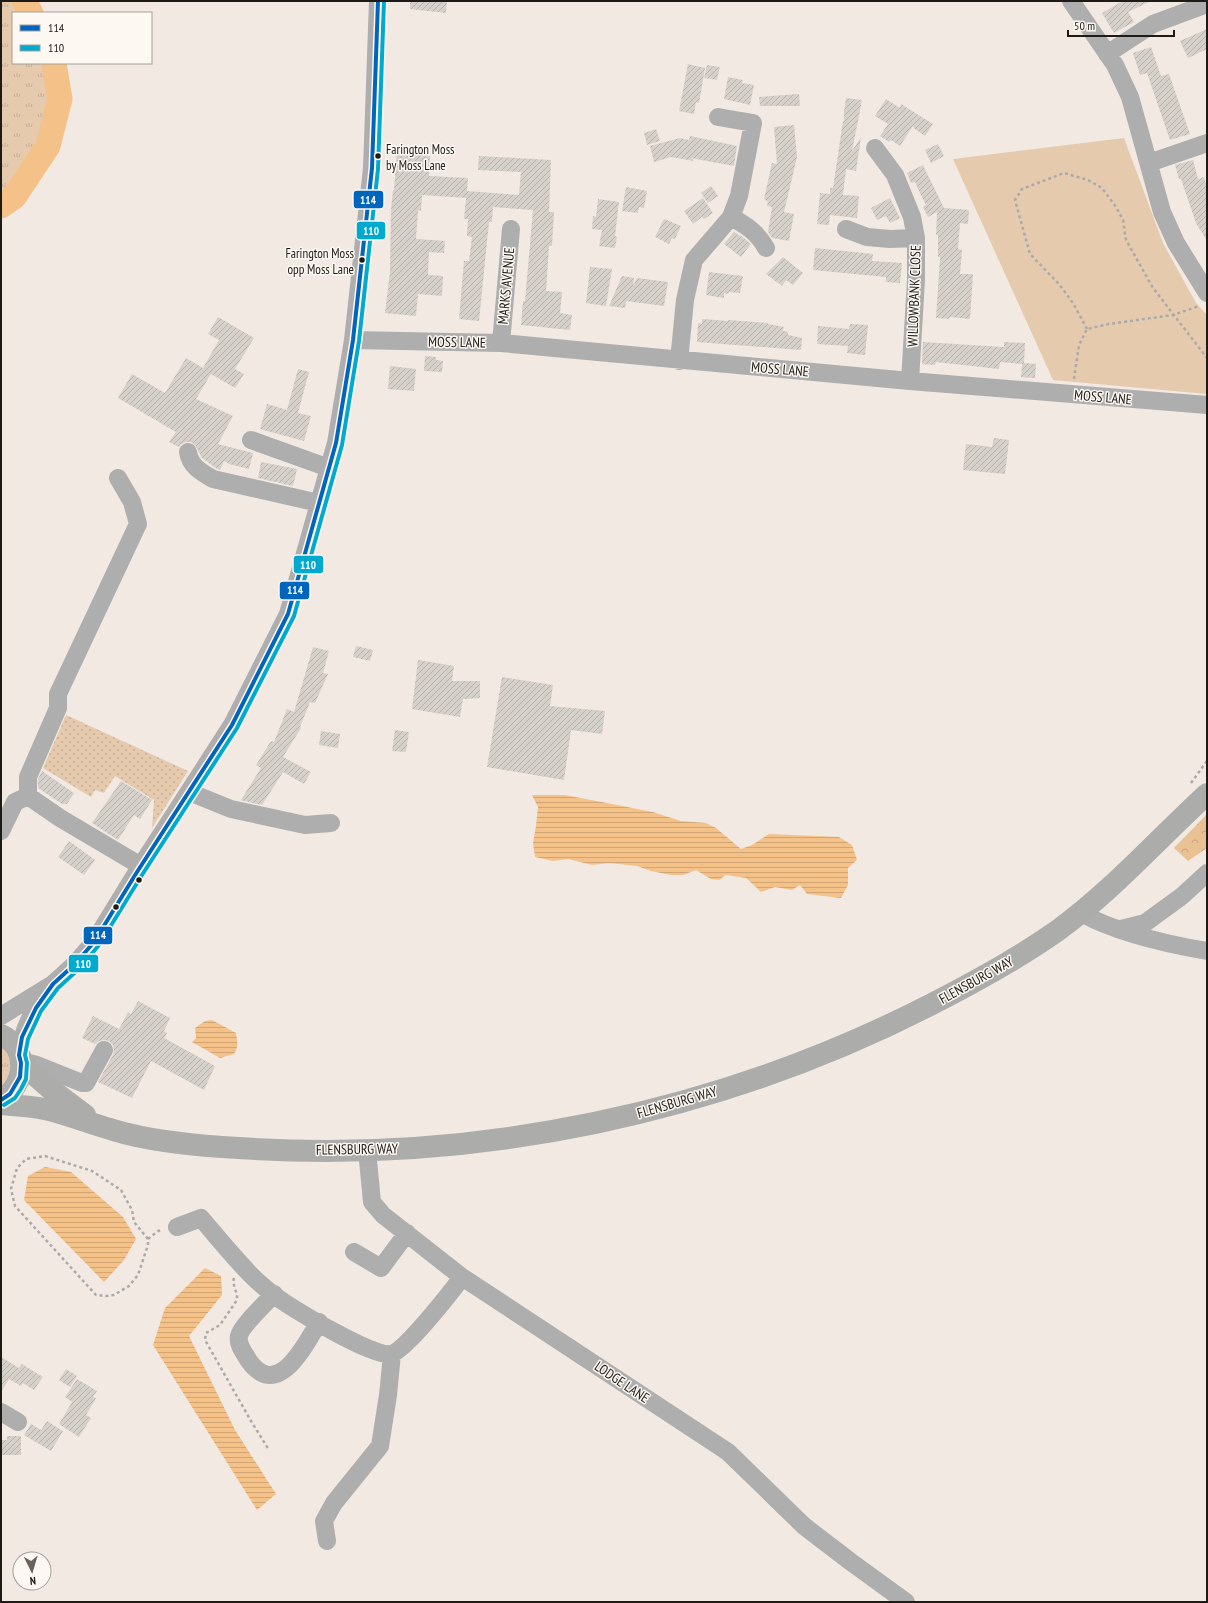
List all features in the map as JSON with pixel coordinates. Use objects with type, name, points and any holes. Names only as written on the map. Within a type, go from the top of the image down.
[{"type":"highway","name":"FLENSBURG WAY","points":[[1171,828],[1207,778]]},
{"type":"highway","name":"FLENSBURG WAY","points":[[1,1104],[30,1106],[52,1111],[110,1130],[157,1140],[239,1148],[327,1151],[367,1150],[465,1143],[557,1130],[645,1112],[739,1084],[827,1052],[906,1017],[1006,964],[1035,946],[1081,913],[1125,875],[1207,794]]},
{"type":"highway","name":"FLENSBURG WAY","points":[[1,1035],[11,1042],[20,1060],[76,1109],[110,1130]]},
{"type":"highway","points":[[1,1100],[10,1094],[16,1086],[20,1077],[20,1060]]},
{"type":"street","points":[[1,1016],[53,984],[76,964],[94,942],[232,725],[288,614],[336,444],[353,340],[372,168],[378,1]]},
{"type":"street","points":[[1071,1],[1115,65],[1130,97],[1162,212],[1204,299]]},
{"type":"street","points":[[1107,54],[1153,24],[1207,4]]},
{"type":"street","points":[[679,361],[685,300],[694,260],[731,217],[739,196],[753,123],[718,117]]},
{"type":"street","points":[[1149,163],[1207,143]]},
{"type":"street","name":"WILLOWBANK CLOSE","points":[[875,148],[894,176],[912,217],[916,238],[916,280],[910,381]]},
{"type":"street","points":[[731,217],[745,225],[761,239],[766,248]]},
{"type":"street","name":"MARKS AVENUE","points":[[502,343],[512,229]]},
{"type":"street","points":[[846,229],[867,237],[890,239],[916,238]]},
{"type":"street","name":"MOSS LANE","points":[[353,340],[502,343],[679,361],[1207,405]]},
{"type":"street","points":[[251,440],[329,468]]},
{"type":"street","points":[[188,452],[189,459],[199,471],[213,479],[319,503]]},
{"type":"street","points":[[28,796],[28,777],[58,708],[58,694],[138,524],[132,502],[118,478]]},
{"type":"street","points":[[189,792],[231,809],[305,825],[331,823]]},
{"type":"street","points":[[1,831],[15,802],[28,796]]},
{"type":"street","points":[[28,796],[60,818],[141,866]]},
{"type":"street","points":[[1121,930],[1145,923],[1182,896],[1207,873]]},
{"type":"street","points":[[1081,913],[1102,924],[1160,943],[1207,951]]},
{"type":"street","points":[[53,984],[26,1024],[22,1036],[20,1060],[37,1065],[82,1083],[86,1083],[104,1050]]},
{"type":"street","name":"LODGE LANE","points":[[367,1150],[372,1202],[383,1215],[407,1232],[462,1277],[728,1452],[804,1526],[906,1602]]},
{"type":"street","points":[[177,1227],[201,1218],[252,1276],[274,1294],[366,1349],[382,1354],[392,1354],[403,1346],[448,1296],[462,1277]]},
{"type":"street","points":[[354,1252],[381,1268],[407,1232]]},
{"type":"street","points":[[274,1294],[241,1330],[238,1338],[242,1351],[253,1366],[263,1374],[277,1375],[288,1368],[319,1322]]},
{"type":"street","points":[[326,1541],[324,1521],[334,1503],[380,1446],[387,1402],[392,1354]]},
{"type":"street","points":[[1,1412],[18,1422]]},
{"type":"path","points":[[1087,329],[1073,303],[1059,284],[1030,254],[1015,200],[1022,189],[1064,173],[1088,180],[1102,188],[1116,206],[1123,220],[1126,240],[1153,288],[1207,358]]},
{"type":"path","points":[[1073,395],[1073,382],[1079,344],[1087,329],[1109,324],[1173,315],[1204,299]]},
{"type":"path","points":[[45,1156],[92,1171],[121,1190],[132,1210],[134,1222],[148,1239],[148,1245],[138,1275],[129,1286],[114,1295],[96,1295],[15,1206],[11,1188],[17,1168],[26,1159],[45,1156]]},
{"type":"green space","points":[[1,1],[18,1],[24,12],[12,12],[12,64],[48,64],[55,94],[47,129],[17,189],[1,202]]},
{"type":"green space","points":[[1124,138],[1163,243],[1196,303],[1207,315],[1207,394],[1053,380],[953,159]]},
{"type":"green space","points":[[66,715],[188,771],[152,828],[154,800],[115,776],[104,793],[95,790],[91,797],[43,768]]},
{"type":"green space","points":[[1207,814],[1207,848],[1188,861],[1174,848]]},
{"type":"green space","points":[[1,1046],[9,1057],[11,1066],[8,1076],[1,1087]]},
{"type":"shaded area","points":[[532,795],[565,795],[653,812],[681,821],[706,823],[716,828],[741,849],[752,845],[769,834],[839,837],[852,845],[857,860],[848,868],[848,885],[841,898],[807,894],[800,885],[792,890],[775,887],[761,892],[746,878],[726,875],[719,880],[711,879],[696,870],[683,875],[671,875],[651,871],[637,866],[609,863],[592,865],[568,859],[553,861],[535,857],[533,843],[538,807]]},
{"type":"shaded area","points":[[212,1020],[236,1033],[237,1046],[234,1054],[220,1058],[192,1042],[196,1038],[195,1028],[205,1021]]},
{"type":"shaded area","points":[[45,1167],[71,1172],[123,1217],[136,1239],[124,1260],[104,1282],[24,1200],[28,1176]]},
{"type":"shaded area","points":[[205,1268],[221,1276],[222,1295],[189,1336],[235,1430],[276,1494],[257,1510],[153,1345],[165,1308]]},
{"type":"building","points":[[410,1],[447,1],[446,13],[410,9]]},
{"type":"building","points":[[1123,1],[1151,1],[1128,12],[1134,22],[1114,33],[1102,13]]},
{"type":"building","points":[[1207,29],[1207,49],[1188,58],[1180,41]]},
{"type":"building","points":[[1151,47],[1161,76],[1169,74],[1190,134],[1170,140],[1147,73],[1140,75],[1133,53]]},
{"type":"building","points":[[688,64],[705,68],[699,103],[696,102],[694,114],[679,111]]},
{"type":"building","points":[[707,65],[720,67],[717,80],[704,78]]},
{"type":"building","points":[[728,77],[743,80],[742,83],[754,85],[750,105],[724,99]]},
{"type":"building","points":[[799,94],[800,106],[760,106],[759,97]]},
{"type":"building","points":[[846,98],[862,100],[852,151],[861,137],[856,171],[846,169],[843,195],[859,196],[857,218],[830,215],[829,225],[817,224],[820,193],[830,194],[830,188],[833,188],[844,121]]},
{"type":"building","points":[[886,99],[900,108],[901,104],[933,124],[925,136],[913,126],[900,146],[891,140],[889,142],[880,136],[888,124],[875,116]]},
{"type":"building","points":[[794,125],[797,157],[784,212],[794,214],[789,241],[772,238],[768,232],[772,207],[767,206],[768,202],[764,199],[772,163],[777,164],[774,127]]},
{"type":"building","points":[[656,129],[660,141],[647,145],[644,133]]},
{"type":"building","points":[[690,136],[737,146],[734,166],[691,158],[694,161],[671,157],[654,162],[650,146],[680,138],[689,140]]},
{"type":"building","points":[[938,144],[944,156],[931,163],[925,150]]},
{"type":"building","points":[[397,149],[418,150],[418,155],[430,156],[429,176],[468,178],[467,191],[519,195],[521,172],[478,170],[479,156],[551,160],[549,212],[554,212],[552,246],[549,246],[546,291],[562,292],[560,313],[572,315],[570,330],[521,325],[523,301],[525,301],[533,210],[493,207],[492,222],[489,222],[479,321],[459,319],[464,261],[469,261],[472,237],[467,236],[468,219],[464,219],[466,198],[422,195],[421,211],[418,210],[416,239],[445,241],[444,253],[429,252],[428,275],[443,276],[442,296],[418,294],[416,316],[385,313],[390,272],[391,210]]},
{"type":"building","points":[[1193,160],[1198,179],[1204,177],[1207,188],[1207,241],[1196,223],[1175,165]]},
{"type":"building","points":[[923,165],[944,208],[969,210],[968,224],[960,223],[958,249],[962,250],[960,274],[973,274],[970,319],[950,317],[949,319],[936,318],[940,257],[938,257],[938,235],[936,235],[937,212],[928,217],[923,207],[926,205],[915,182],[911,183],[907,173]]},
{"type":"building","points":[[711,186],[718,196],[708,203],[701,193]]},
{"type":"building","points":[[626,187],[647,191],[644,208],[639,207],[638,213],[622,211]]},
{"type":"building","points":[[703,198],[713,213],[704,219],[702,217],[693,224],[684,211]]},
{"type":"building","points":[[890,198],[900,218],[890,223],[886,216],[877,220],[871,208]]},
{"type":"building","points":[[598,199],[619,202],[615,248],[599,246],[602,230],[592,229],[593,216],[596,217]]},
{"type":"building","points":[[664,219],[681,226],[675,239],[672,238],[669,244],[655,237]]},
{"type":"building","points":[[734,232],[751,244],[741,257],[724,244]]},
{"type":"building","points":[[815,248],[873,254],[872,261],[902,263],[900,283],[886,282],[886,277],[813,270]]},
{"type":"building","points":[[783,257],[803,273],[793,285],[786,280],[782,286],[766,274]]},
{"type":"building","points":[[590,267],[612,269],[606,306],[586,303]]},
{"type":"building","points":[[709,272],[743,276],[740,293],[724,293],[724,298],[706,295]]},
{"type":"building","points":[[622,276],[634,278],[633,286],[637,278],[668,282],[664,306],[626,301],[625,308],[609,306]]},
{"type":"building","points":[[218,317],[254,338],[235,369],[244,374],[235,388],[211,374],[196,399],[233,416],[218,444],[253,453],[249,469],[229,464],[224,461],[220,470],[217,469],[202,458],[195,445],[191,442],[181,444],[179,447],[169,442],[176,432],[118,398],[132,374],[165,393],[186,358],[203,368],[219,340],[208,334]]},
{"type":"building","points":[[702,319],[768,323],[784,327],[783,331],[788,332],[788,335],[802,338],[801,350],[697,342],[698,323],[702,324]]},
{"type":"building","points":[[850,324],[868,325],[865,355],[847,353],[848,346],[817,344],[818,326],[849,329]]},
{"type":"building","points":[[923,342],[1004,347],[1004,342],[1025,343],[1024,363],[1036,364],[1035,378],[1021,377],[1022,364],[1000,362],[999,369],[936,362],[935,365],[922,364]]},
{"type":"building","points":[[425,356],[436,357],[436,360],[443,361],[442,372],[424,371]]},
{"type":"building","points":[[390,366],[416,369],[414,391],[388,389]]},
{"type":"building","points":[[298,369],[309,372],[298,413],[311,416],[304,441],[260,429],[267,404],[287,410]]},
{"type":"building","points":[[994,438],[1009,440],[1005,474],[963,470],[966,444],[992,447]]},
{"type":"building","points":[[261,462],[297,469],[293,486],[258,478]]},
{"type":"building","points":[[356,646],[373,650],[370,661],[353,657]]},
{"type":"building","points":[[313,647],[329,651],[323,673],[328,674],[315,703],[310,702],[300,727],[301,728],[283,757],[311,772],[304,784],[283,772],[262,805],[241,800],[261,768],[256,765],[271,741],[274,742],[287,709],[294,712]]},
{"type":"building","points":[[418,660],[454,666],[452,681],[480,681],[480,698],[463,699],[460,717],[412,709]]},
{"type":"building","points":[[502,677],[553,685],[550,706],[605,711],[602,734],[571,730],[564,780],[487,767]]},
{"type":"building","points":[[395,730],[409,732],[406,752],[392,751]]},
{"type":"building","points":[[321,731],[340,734],[338,748],[319,745]]},
{"type":"building","points":[[42,771],[74,793],[67,804],[62,804],[38,788],[38,779]]},
{"type":"building","points":[[121,781],[152,800],[140,819],[134,815],[118,840],[92,823]]},
{"type":"building","points":[[69,841],[95,860],[84,875],[58,857]]},
{"type":"building","points":[[138,1001],[170,1018],[164,1031],[167,1033],[164,1038],[215,1066],[204,1090],[151,1061],[132,1098],[98,1082],[113,1055],[113,1045],[109,1041],[99,1041],[95,1044],[82,1038],[93,1016],[119,1029],[128,1012],[131,1014]]},
{"type":"building","points":[[1,1357],[19,1368],[22,1364],[43,1377],[34,1390],[23,1383],[21,1386],[9,1379],[1,1392]]},
{"type":"building","points":[[66,1369],[77,1376],[70,1387],[59,1380]]},
{"type":"building","points":[[77,1379],[97,1391],[93,1397],[96,1398],[86,1415],[91,1418],[79,1437],[59,1424],[72,1402],[65,1397]]},
{"type":"building","points":[[47,1421],[63,1431],[51,1451],[24,1435],[31,1424],[41,1430]]},
{"type":"building","points":[[7,1436],[21,1436],[21,1455],[1,1455],[1,1440],[7,1440]]},
{"type":"waterway","points":[[24,1],[30,12]]},
{"type":"waterway","points":[[1,206],[14,197],[48,146],[60,99],[54,64]]},
{"type":"transit line","name":"114","points":[[1,1100],[10,1094],[20,1077],[21,1063],[19,1055],[22,1037],[36,1008],[53,984],[75,964],[94,942],[137,872],[232,725],[288,614],[336,443],[353,340],[372,168],[378,1]]},
{"type":"transit line","name":"110","points":[[4,1105],[15,1098],[26,1079],[27,1063],[25,1055],[28,1039],[41,1011],[58,988],[80,968],[99,945],[142,875],[237,728],[294,616],[342,445],[359,341],[378,169],[384,1]]},
{"type":"place","name":"Farington Moss by Moss Lane","points":[[378,156]]},
{"type":"place","name":"Farington Moss opp Moss Lane","points":[[362,260]]}]
